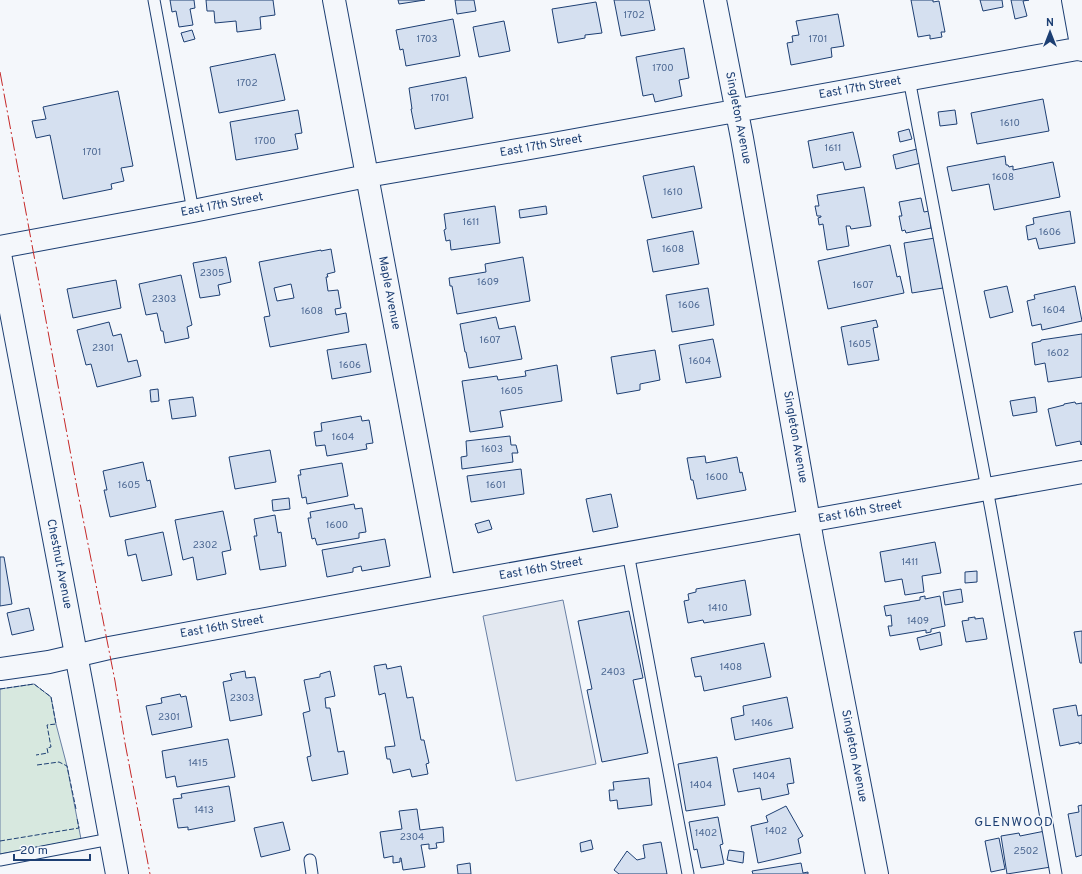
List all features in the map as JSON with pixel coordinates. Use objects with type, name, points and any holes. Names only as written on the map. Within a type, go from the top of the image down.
[{"type":"street","name":"Maple Avenue","points":[[334,0],[444,586]]},
{"type":"street","name":"Singleton Avenue","points":[[715,0],[737,111],[809,521],[877,874]]},
{"type":"street","points":[[1073,0],[1082,49]]},
{"type":"street","name":"East 17th Street","points":[[0,247],[193,211],[367,176],[1082,49]]},
{"type":"street","name":"Chestnut Avenue","points":[[0,254],[117,874]]},
{"type":"street","name":"East 16th Street","points":[[0,669],[49,662],[109,648],[444,586],[1082,472]]},
{"type":"lane","points":[[154,0],[193,211]]},
{"type":"lane","points":[[909,79],[987,489],[1056,874]]},
{"type":"lane","points":[[628,553],[688,874]]},
{"type":"lane","points":[[0,860],[110,839]]},
{"type":"lane","points":[[310,860],[312,874]]},
{"type":"shaded area","points":[[563,600],[596,764],[516,781],[483,616]]},
{"type":"shaded area","points":[[34,684],[51,697],[56,724],[67,766],[81,839],[0,854],[0,689]]},
{"type":"building","points":[[170,0],[194,0],[195,8],[190,9],[193,25],[179,27],[176,11],[172,12]]},
{"type":"building","points":[[206,0],[273,0],[275,15],[260,17],[261,29],[237,32],[236,21],[215,23],[214,11],[207,11]]},
{"type":"building","points":[[398,0],[425,0],[399,4]]},
{"type":"building","points":[[455,0],[474,0],[476,11],[457,14]]},
{"type":"building","points":[[614,0],[649,0],[655,30],[621,36]]},
{"type":"building","points":[[911,0],[933,0],[933,2],[939,1],[945,32],[941,32],[942,37],[930,39],[930,35],[918,37]]},
{"type":"building","points":[[980,0],[1002,0],[1003,7],[983,11]]},
{"type":"building","points":[[1011,0],[1029,0],[1023,1],[1027,16],[1015,19]]},
{"type":"building","points":[[596,2],[602,33],[585,35],[585,38],[558,43],[552,9]]},
{"type":"building","points":[[838,14],[844,46],[831,48],[832,57],[791,65],[787,43],[793,42],[792,36],[799,35],[796,21]]},
{"type":"building","points":[[453,19],[460,56],[406,66],[403,49],[400,50],[396,30]]},
{"type":"building","points":[[504,21],[510,51],[479,57],[473,27]]},
{"type":"building","points":[[192,30],[195,39],[184,42],[181,33]]},
{"type":"building","points":[[684,48],[689,78],[679,80],[682,96],[655,102],[653,94],[643,96],[636,57]]},
{"type":"building","points":[[275,54],[285,100],[219,113],[210,67]]},
{"type":"building","points":[[466,77],[473,118],[415,129],[409,88]]},
{"type":"building","points":[[118,91],[133,166],[121,168],[124,181],[111,184],[112,189],[63,199],[50,135],[36,138],[32,121],[46,119],[43,107]]},
{"type":"building","points":[[1043,99],[1049,131],[977,144],[971,113]]},
{"type":"building","points":[[298,110],[302,133],[295,134],[298,149],[236,160],[230,122]]},
{"type":"building","points":[[955,110],[957,124],[940,126],[938,112]]},
{"type":"building","points":[[909,129],[912,139],[900,142],[898,132]]},
{"type":"building","points":[[853,132],[861,167],[845,170],[843,162],[813,168],[808,141]]},
{"type":"building","points":[[917,149],[921,163],[896,169],[893,155]]},
{"type":"building","points":[[1005,156],[1006,165],[1009,167],[1013,166],[1013,170],[1053,162],[1060,197],[994,210],[989,184],[952,191],[947,167]]},
{"type":"building","points":[[694,166],[702,208],[652,218],[643,176]]},
{"type":"building","points":[[864,187],[871,226],[851,229],[850,226],[846,226],[849,246],[827,250],[823,224],[819,225],[818,218],[821,216],[817,216],[815,206],[819,206],[817,195]]},
{"type":"building","points":[[921,198],[924,212],[929,211],[931,228],[906,233],[905,230],[902,231],[899,216],[902,216],[899,202]]},
{"type":"building","points":[[495,206],[500,243],[451,250],[450,240],[446,241],[444,214]]},
{"type":"building","points":[[546,206],[547,214],[520,218],[519,210]]},
{"type":"building","points":[[1070,211],[1075,243],[1039,249],[1036,238],[1028,240],[1026,226],[1034,224],[1033,218]]},
{"type":"building","points":[[693,231],[699,264],[653,272],[647,240]]},
{"type":"building","points":[[935,238],[943,288],[912,293],[904,243]]},
{"type":"building","points":[[890,245],[897,277],[900,276],[904,293],[828,309],[818,261]]},
{"type":"building","points":[[331,249],[335,272],[327,274],[328,291],[338,290],[341,308],[335,309],[336,315],[346,313],[349,332],[270,347],[264,317],[270,316],[259,262]],"holes":[[[291,284],[294,298],[277,301],[274,288]]]},
{"type":"building","points":[[226,257],[231,282],[218,285],[220,295],[200,298],[193,263]]},
{"type":"building","points":[[523,257],[530,301],[457,314],[449,278],[486,272],[485,264]]},
{"type":"building","points":[[181,275],[192,325],[187,327],[189,338],[165,343],[157,313],[146,315],[139,284]]},
{"type":"building","points":[[116,280],[121,308],[73,318],[67,289]]},
{"type":"building","points":[[1007,286],[1013,312],[990,318],[984,291]]},
{"type":"building","points":[[1075,286],[1082,321],[1042,330],[1041,324],[1032,326],[1027,301],[1035,299],[1034,295]]},
{"type":"building","points":[[708,288],[714,325],[672,332],[666,295]]},
{"type":"building","points":[[496,317],[499,329],[515,326],[522,359],[469,368],[460,324]]},
{"type":"building","points":[[876,320],[878,327],[873,328],[879,360],[848,365],[841,327]]},
{"type":"building","points":[[109,322],[113,336],[121,334],[128,362],[137,360],[141,376],[97,387],[91,364],[86,365],[77,330]]},
{"type":"building","points":[[1082,334],[1082,377],[1048,382],[1045,363],[1035,365],[1032,343],[1041,340]]},
{"type":"building","points":[[713,339],[721,377],[686,383],[679,345]]},
{"type":"building","points":[[366,344],[371,372],[332,379],[327,350]]},
{"type":"building","points":[[655,350],[660,380],[640,384],[640,390],[617,394],[611,357]]},
{"type":"building","points":[[557,365],[562,401],[500,411],[503,427],[470,432],[462,381],[497,376],[498,380],[526,376],[525,371]]},
{"type":"building","points":[[158,389],[159,401],[151,402],[150,390]]},
{"type":"building","points":[[193,397],[196,416],[172,419],[169,400]]},
{"type":"building","points":[[1035,397],[1037,412],[1013,416],[1010,401]]},
{"type":"building","points":[[1075,402],[1076,404],[1082,403],[1082,444],[1081,445],[1080,441],[1056,446],[1048,409]]},
{"type":"building","points":[[361,416],[362,421],[369,420],[370,425],[373,443],[366,444],[367,449],[327,456],[325,445],[316,446],[314,432],[322,431],[321,423]]},
{"type":"building","points":[[510,436],[511,445],[516,445],[518,453],[512,453],[513,462],[462,469],[461,457],[467,456],[466,441]]},
{"type":"building","points":[[270,450],[276,482],[235,489],[229,457]]},
{"type":"building","points":[[705,456],[706,463],[737,457],[740,473],[742,472],[746,490],[697,499],[693,480],[691,480],[687,458]]},
{"type":"building","points":[[143,462],[147,481],[150,480],[156,507],[110,517],[104,490],[107,490],[103,471]]},
{"type":"building","points":[[342,463],[348,496],[307,504],[306,497],[302,498],[298,475],[301,475],[300,470]]},
{"type":"building","points":[[521,469],[524,494],[471,502],[467,476]]},
{"type":"building","points":[[611,494],[618,527],[593,532],[586,499]]},
{"type":"building","points":[[289,498],[290,509],[273,511],[272,500]]},
{"type":"building","points":[[354,504],[355,509],[362,508],[366,532],[359,533],[359,538],[317,545],[315,538],[312,539],[308,518],[311,518],[310,512]]},
{"type":"building","points":[[223,511],[231,550],[222,552],[226,574],[197,580],[193,557],[183,560],[175,520]]},
{"type":"building","points":[[275,515],[278,533],[281,532],[286,566],[260,570],[254,536],[257,536],[254,519]]},
{"type":"building","points":[[489,520],[492,529],[478,533],[475,524]]},
{"type":"building","points":[[163,532],[172,575],[142,581],[136,554],[128,556],[125,540]]},
{"type":"building","points":[[385,539],[390,566],[362,571],[361,566],[353,568],[353,572],[327,577],[322,550]]},
{"type":"building","points":[[935,542],[941,573],[922,576],[924,592],[905,595],[902,579],[885,582],[880,552]]},
{"type":"building","points":[[0,557],[4,557],[12,604],[0,606]]},
{"type":"building","points":[[977,571],[977,582],[965,583],[965,572]]},
{"type":"building","points":[[745,580],[751,615],[704,623],[703,620],[688,623],[684,601],[689,600],[688,594],[696,592],[696,589]]},
{"type":"building","points":[[961,589],[963,602],[945,605],[943,592]]},
{"type":"building","points":[[925,596],[925,599],[940,596],[945,626],[931,629],[931,632],[926,633],[926,630],[890,636],[888,626],[892,626],[891,615],[886,616],[884,606],[920,600],[920,597]]},
{"type":"building","points":[[29,608],[34,630],[12,635],[7,613]]},
{"type":"building","points":[[629,611],[643,678],[633,680],[648,753],[602,762],[587,690],[592,689],[578,621]]},
{"type":"building","points":[[975,617],[975,619],[983,618],[987,639],[966,642],[962,621]]},
{"type":"building","points":[[1082,631],[1082,663],[1080,663],[1074,632]]},
{"type":"building","points":[[940,632],[942,645],[920,650],[917,638]]},
{"type":"building","points":[[764,643],[771,677],[704,691],[701,676],[695,677],[691,658]]},
{"type":"building","points":[[386,664],[387,669],[401,666],[407,698],[413,697],[421,740],[424,740],[429,763],[426,764],[428,774],[412,777],[410,769],[393,773],[390,759],[387,759],[385,747],[395,746],[385,693],[379,695],[374,666]]},
{"type":"building","points":[[245,671],[246,678],[255,677],[262,715],[230,721],[223,682],[232,680],[230,674]]},
{"type":"building","points":[[330,671],[335,696],[325,698],[326,708],[330,708],[338,752],[344,751],[348,774],[312,781],[307,757],[311,756],[303,713],[310,711],[304,680],[320,677],[320,674]]},
{"type":"building","points":[[180,694],[181,697],[186,696],[192,727],[152,735],[146,706],[162,703],[161,698]]},
{"type":"building","points":[[787,697],[793,728],[735,740],[731,718],[744,715],[743,706]]},
{"type":"building","points":[[1076,705],[1078,716],[1082,715],[1082,743],[1079,744],[1079,742],[1060,746],[1053,709]]},
{"type":"building","points":[[228,739],[235,777],[177,787],[175,776],[166,778],[162,751]]},
{"type":"building","points":[[717,757],[725,805],[686,811],[678,764]]},
{"type":"building","points":[[790,758],[794,783],[787,784],[789,794],[762,800],[760,788],[738,792],[733,769]]},
{"type":"building","points":[[649,778],[652,805],[618,809],[617,800],[610,801],[609,790],[614,790],[613,782]]},
{"type":"building","points":[[229,786],[235,821],[188,830],[188,827],[178,828],[173,799],[182,798],[181,794]]},
{"type":"building","points":[[1082,805],[1082,855],[1076,857],[1068,814],[1079,812],[1078,806]]},
{"type":"building","points":[[786,806],[803,836],[798,839],[801,853],[758,863],[751,826],[768,822],[766,816]]},
{"type":"building","points":[[417,809],[420,830],[443,827],[444,842],[436,843],[437,848],[429,849],[429,844],[421,845],[425,867],[403,870],[401,858],[400,862],[393,863],[393,856],[384,858],[380,832],[402,829],[399,811]]},
{"type":"building","points":[[718,817],[723,844],[720,845],[724,864],[701,868],[697,849],[694,850],[689,822]]},
{"type":"building","points":[[283,822],[290,850],[261,857],[254,828]]},
{"type":"building","points":[[1045,831],[1051,867],[1007,874],[1001,836],[1019,833],[1020,836]]},
{"type":"building","points":[[999,838],[1005,869],[991,872],[985,841]]},
{"type":"building","points":[[591,840],[593,849],[581,852],[580,843]]},
{"type":"building","points":[[661,842],[667,874],[619,874],[614,870],[627,851],[637,860],[645,858],[643,845]]},
{"type":"building","points":[[729,850],[744,852],[743,863],[727,860]]},
{"type":"building","points":[[470,863],[471,874],[458,874],[457,865]]},
{"type":"building","points":[[801,863],[803,873],[808,872],[808,874],[753,874],[752,871]]},
{"type":"fence","points":[[0,689],[34,684],[51,697],[56,724],[47,725],[51,747],[47,748],[48,753],[36,755]]},
{"type":"fence","points":[[37,765],[59,762],[67,766],[76,809]]},
{"type":"fence","points":[[0,841],[79,828],[77,818]]},
{"type":"power","points":[[0,72],[150,874]]},
{"type":"district","name":"GLENWOOD","points":[[1014,823]]}]
